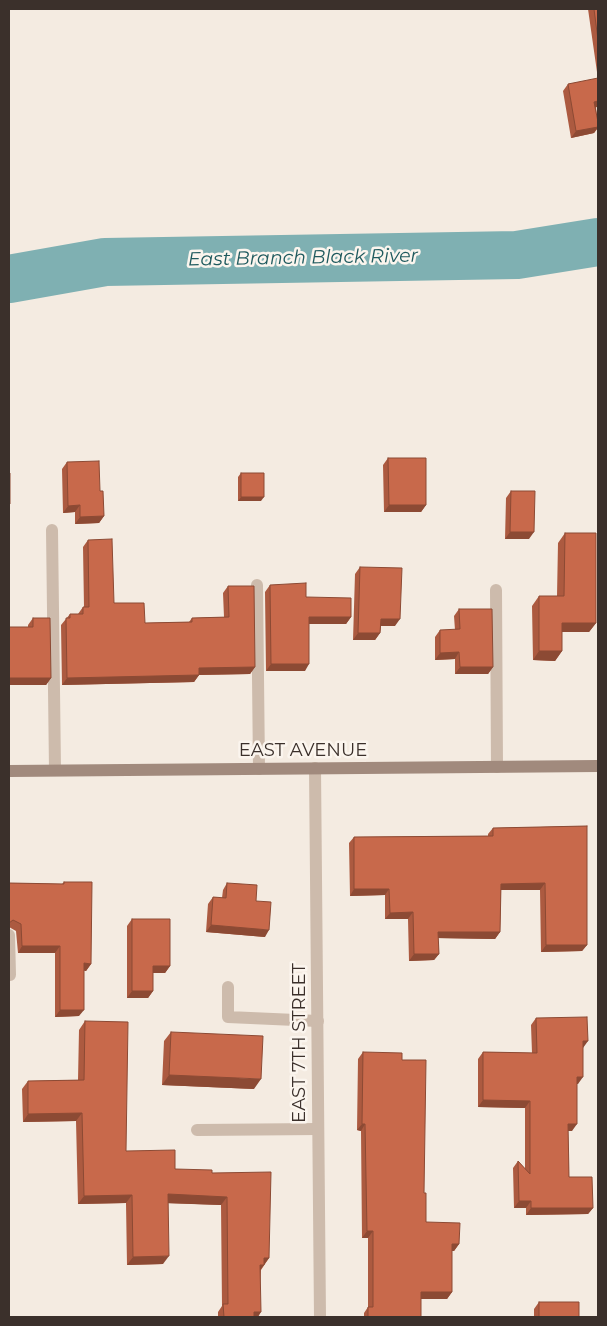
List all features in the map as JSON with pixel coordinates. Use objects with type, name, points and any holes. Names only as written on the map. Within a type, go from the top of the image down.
[{"type":"street","points":[[52,530],[52,651],[55,770]]},
{"type":"street","points":[[257,585],[259,769]]},
{"type":"street","points":[[496,590],[497,767]]},
{"type":"street","name":"EAST AVENUE","points":[[9,771],[598,766]]},
{"type":"street","name":"EAST 7TH STREET","points":[[316,768],[320,1317]]},
{"type":"street","points":[[9,935],[10,975]]},
{"type":"street","points":[[228,987],[228,1017],[318,1021]]},
{"type":"street","points":[[196,1130],[318,1130]]},
{"type":"building","points":[[594,9],[598,9],[598,40]]},
{"type":"building","points":[[598,78],[598,101],[594,102],[598,127],[576,131],[568,84]]},
{"type":"building","points":[[388,458],[426,458],[426,505],[389,505]]},
{"type":"building","points":[[99,461],[100,491],[103,491],[104,516],[80,517],[80,505],[68,506],[67,462]]},
{"type":"building","points":[[10,473],[10,504],[9,504]]},
{"type":"building","points":[[241,473],[264,473],[264,497],[241,497]]},
{"type":"building","points":[[511,491],[535,491],[534,532],[510,532]]},
{"type":"building","points":[[565,533],[596,533],[596,623],[562,623],[562,651],[539,651],[539,596],[564,596]]},
{"type":"building","points":[[112,539],[114,603],[144,603],[145,623],[192,622],[192,618],[229,617],[228,586],[254,586],[255,667],[199,668],[199,675],[67,678],[66,618],[70,618],[70,614],[83,614],[83,607],[89,607],[88,540]]},
{"type":"building","points":[[360,567],[402,568],[400,619],[381,619],[380,633],[358,633]]},
{"type":"building","points":[[306,583],[306,597],[351,598],[351,617],[309,617],[309,664],[271,664],[270,585]]},
{"type":"building","points":[[459,609],[492,609],[493,667],[460,667],[459,652],[440,653],[440,630],[460,629]]},
{"type":"building","points":[[33,618],[50,618],[51,678],[9,678],[9,627],[33,627]]},
{"type":"building","points":[[587,826],[587,945],[546,945],[545,883],[501,884],[500,932],[438,932],[439,954],[414,954],[413,912],[390,913],[389,889],[354,889],[354,837],[493,836],[493,828]]},
{"type":"building","points":[[64,882],[92,882],[91,964],[84,963],[84,1010],[60,1010],[60,946],[22,946],[21,924],[13,920],[9,923],[9,883],[64,884]]},
{"type":"building","points":[[227,883],[257,885],[256,901],[271,902],[269,930],[211,925],[213,897],[226,898]]},
{"type":"building","points":[[132,919],[170,919],[170,966],[153,966],[153,991],[132,991]]},
{"type":"building","points":[[587,1017],[588,1041],[583,1041],[583,1077],[577,1077],[577,1124],[568,1124],[569,1177],[592,1177],[593,1208],[531,1208],[531,1201],[519,1201],[518,1161],[530,1174],[530,1101],[483,1100],[483,1052],[537,1053],[536,1018]]},
{"type":"building","points":[[85,1021],[128,1022],[126,1151],[175,1150],[175,1169],[212,1170],[212,1173],[271,1172],[269,1258],[264,1258],[264,1265],[260,1265],[261,1312],[254,1312],[254,1317],[224,1317],[223,1304],[228,1304],[227,1197],[168,1194],[169,1256],[133,1257],[132,1195],[84,1196],[82,1113],[28,1114],[28,1081],[84,1080]]},
{"type":"building","points":[[171,1032],[263,1036],[261,1079],[169,1075]]},
{"type":"building","points":[[363,1052],[402,1053],[402,1060],[426,1060],[424,1193],[426,1193],[426,1222],[460,1223],[459,1244],[452,1244],[452,1292],[421,1292],[421,1317],[368,1317],[368,1307],[373,1307],[373,1231],[367,1231],[365,1124],[362,1124]]},
{"type":"building","points":[[539,1302],[579,1302],[579,1317],[539,1317]]},
{"type":"waterway","name":"East Branch Black River","points":[[9,279],[105,262],[517,255],[598,242]]}]
